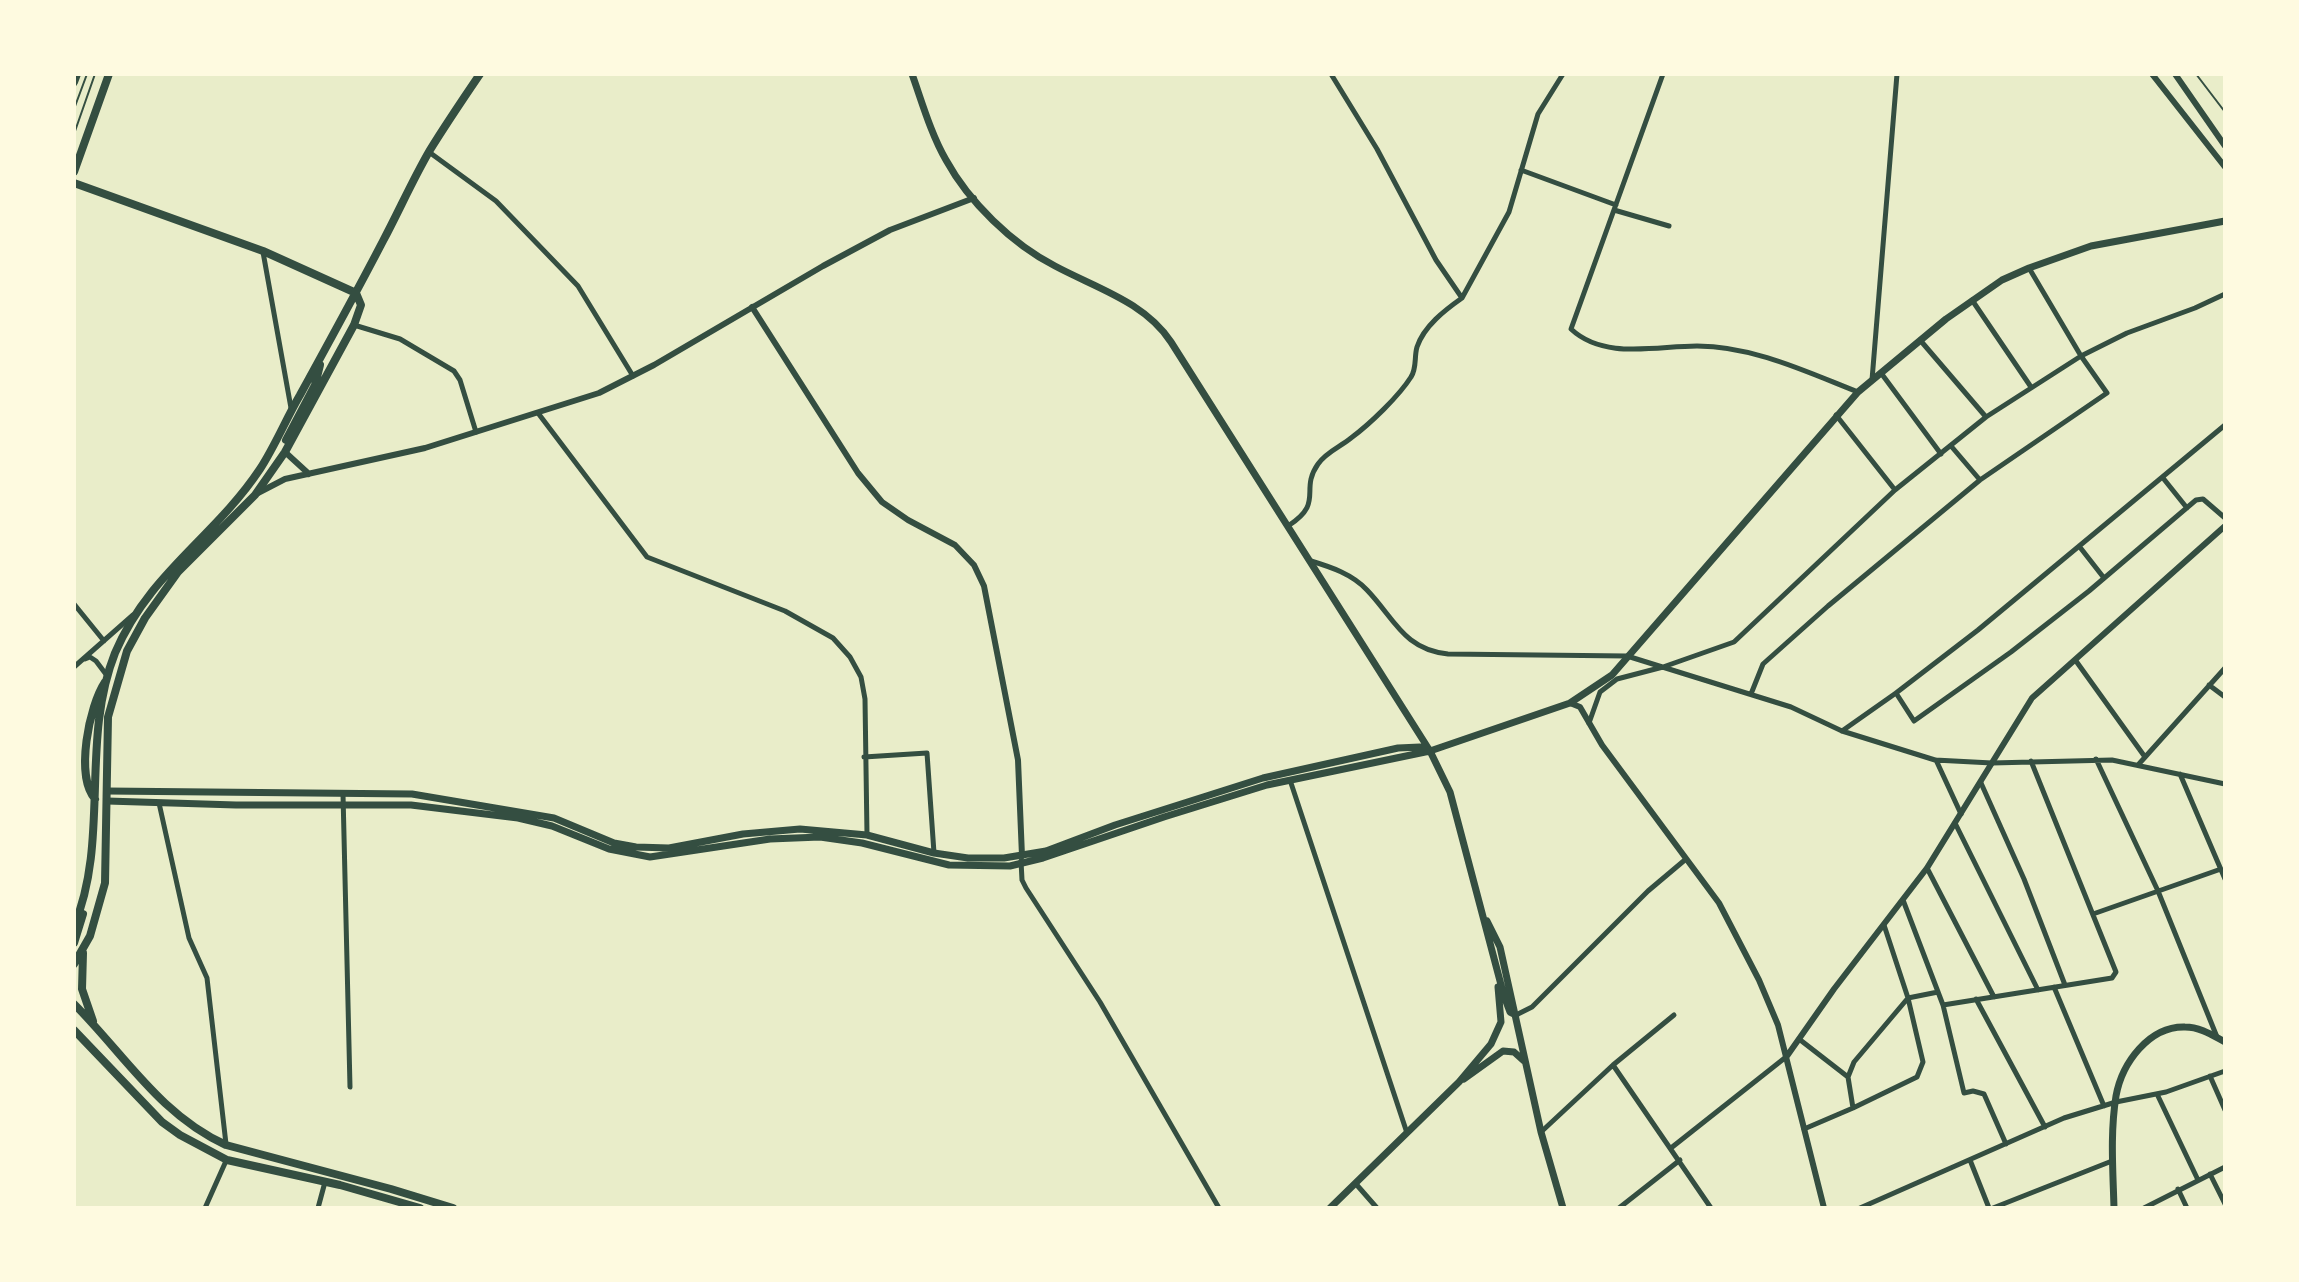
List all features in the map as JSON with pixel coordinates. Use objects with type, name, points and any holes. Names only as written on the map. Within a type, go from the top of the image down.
[{"type":"main road","points":[[74,82],[77,74]]},
{"type":"main road","points":[[74,172],[109,74]]},
{"type":"main road","points":[[74,943],[82,922],[96,795],[97,725],[115,655],[137,611],[155,585],[259,470],[429,152],[480,74]]},
{"type":"main road","points":[[912,74],[946,160],[974,198],[1015,240],[1051,264],[1137,307],[1159,324],[1430,751],[1450,792],[1504,996],[1510,1012],[1516,1015],[1541,1132],[1563,1208]]},
{"type":"main road","points":[[74,183],[263,251],[356,293],[361,305],[354,325],[285,452],[255,495],[178,572],[137,631],[117,681],[108,717],[105,883],[95,921],[74,964]]},
{"type":"main road","points":[[96,795],[159,803],[411,805],[518,818],[552,826],[609,849],[651,852],[770,839],[820,837],[862,843],[949,865],[1021,860],[1144,815],[1288,776],[1398,748],[1420,747],[1430,751],[1570,703],[1601,685],[1858,392],[1920,340],[2002,280],[2091,246],[2225,221]]},
{"type":"main road","points":[[285,452],[285,442],[292,426],[315,385],[320,359]]},
{"type":"main road","points":[[107,796],[412,794],[554,818],[614,843],[651,852],[775,830],[824,830],[867,835],[934,853],[1021,860]]},
{"type":"main road","points":[[74,926],[84,897]]},
{"type":"main road","points":[[1330,1208],[1459,1082],[1491,1044],[1501,1022],[1499,991],[1485,917]]},
{"type":"main road","points":[[83,949],[82,989],[97,1029]]},
{"type":"main road","points":[[74,1004],[164,1104],[197,1130],[226,1145],[453,1208]]},
{"type":"main road","points":[[2114,1208],[2116,1093],[2128,1065],[2144,1043],[2162,1030],[2185,1027],[2202,1030],[2225,1042]]},
{"type":"main road","points":[[74,1030],[162,1122],[227,1160],[325,1181],[420,1208]]},
{"type":"main road","points":[[74,1042],[93,1050]]},
{"type":"main road","points":[[1459,1082],[1503,1051],[1514,1052],[1525,1063]]},
{"type":"main road","points":[[226,1145],[227,1160]]},
{"type":"street","points":[[1331,74],[1377,149],[1436,260],[1462,298]]},
{"type":"street","points":[[1288,526],[1308,509],[1311,480],[1321,460],[1352,437],[1399,391],[1411,377],[1417,347],[1424,333],[1462,298],[1509,212],[1538,114],[1563,74]]},
{"type":"street","points":[[1663,74],[1571,329],[1593,344],[1624,349],[1696,346],[1728,349],[1775,360],[1858,392]]},
{"type":"street","points":[[1872,380],[1897,74]]},
{"type":"street","points":[[2152,74],[2225,167]]},
{"type":"street","points":[[2175,74],[2225,146]]},
{"type":"street","points":[[429,152],[496,201],[578,286],[633,376]]},
{"type":"street","points":[[1521,170],[1669,226]]},
{"type":"street","points":[[255,495],[285,479],[425,448],[599,393],[890,230],[974,198]]},
{"type":"street","points":[[263,251],[292,411]]},
{"type":"street","points":[[1751,694],[1763,664],[1776,651],[1980,480],[2107,393],[2081,356],[2029,268]]},
{"type":"street","points":[[1589,724],[1600,692],[1610,683],[1734,642],[1895,490],[1986,417],[2081,356],[2127,333],[2225,294]]},
{"type":"street","points":[[1972,300],[2031,387]]},
{"type":"street","points":[[752,307],[858,473],[874,493],[908,520],[955,545],[974,565],[984,586],[1018,760],[1024,846],[1021,860],[1026,888],[1100,1002],[1219,1208]]},
{"type":"street","points":[[354,325],[400,339],[454,371],[460,380],[476,432]]},
{"type":"street","points":[[1920,340],[1986,417]]},
{"type":"street","points":[[1881,373],[1941,454]]},
{"type":"street","points":[[538,413],[647,557],[785,611],[833,638],[850,657],[861,677],[865,699],[867,835]]},
{"type":"street","points":[[1836,415],[1895,490]]},
{"type":"street","points":[[1842,731],[1978,630],[2225,425]]},
{"type":"street","points":[[1951,446],[1980,480]]},
{"type":"street","points":[[285,452],[309,474]]},
{"type":"street","points":[[2163,477],[2187,508]]},
{"type":"street","points":[[1896,693],[1914,721],[2011,652],[2202,498],[2225,518]]},
{"type":"street","points":[[1671,1148],[1787,1056],[1927,868],[2032,698],[2225,526]]},
{"type":"street","points":[[2079,546],[2104,578]]},
{"type":"street","points":[[1310,561],[1326,565],[1355,580],[1410,641],[1425,651],[1448,654],[1627,656],[1791,707],[1842,731],[1935,760],[1992,763],[2096,759],[2225,784]]},
{"type":"street","points":[[74,604],[104,641]]},
{"type":"street","points":[[74,667],[137,611]]},
{"type":"street","points":[[84,659],[90,657],[96,661],[108,677]]},
{"type":"street","points":[[2076,661],[2145,757]]},
{"type":"street","points":[[1620,666],[1625,676]]},
{"type":"street","points":[[2138,765],[2225,668]]},
{"type":"street","points":[[2209,685],[2225,697]]},
{"type":"street","points":[[1570,703],[1580,707],[1589,724],[1719,903],[1759,980],[1787,1056],[1824,1208]]},
{"type":"street","points":[[864,757],[927,753],[934,853]]},
{"type":"street","points":[[2096,759],[2158,891],[2217,1038]]},
{"type":"street","points":[[1935,760],[1961,814]]},
{"type":"street","points":[[1943,1005],[2112,978],[2116,972],[2031,761]]},
{"type":"street","points":[[2179,773],[2225,879]]},
{"type":"street","points":[[1288,776],[1407,1133]]},
{"type":"street","points":[[1981,783],[2024,879],[2065,985]]},
{"type":"street","points":[[343,794],[350,1087]]},
{"type":"street","points":[[159,803],[189,938],[207,978],[226,1145]]},
{"type":"street","points":[[1955,823],[2038,990]]},
{"type":"street","points":[[1516,1015],[1532,1007],[1648,891],[1686,859]]},
{"type":"street","points":[[1927,868],[1994,997]]},
{"type":"street","points":[[2093,914],[2221,869]]},
{"type":"street","points":[[1903,900],[1943,1005],[1964,1093],[1984,1094],[2006,1144]]},
{"type":"street","points":[[1804,1129],[1917,1077],[1923,1062],[1908,998],[1884,925]]},
{"type":"street","points":[[2054,987],[2104,1106]]},
{"type":"street","points":[[1853,1108],[1848,1077],[1854,1062],[1908,998],[1938,992]]},
{"type":"street","points":[[1976,999],[2045,1127]]},
{"type":"street","points":[[1541,1132],[1613,1065],[1674,1015]]},
{"type":"street","points":[[1799,1039],[1848,1077]]},
{"type":"street","points":[[1613,1065],[1711,1208]]},
{"type":"street","points":[[1860,1208],[2045,1127],[2116,1102],[2157,1094],[2225,1071]]},
{"type":"street","points":[[2210,1076],[2225,1110]]},
{"type":"street","points":[[2157,1094],[2198,1180]]},
{"type":"street","points":[[205,1208],[227,1160]]},
{"type":"street","points":[[1619,1208],[1680,1160]]},
{"type":"street","points":[[1970,1160],[1991,1208],[2113,1161]]},
{"type":"street","points":[[2146,1208],[2225,1167]]},
{"type":"street","points":[[2210,1174],[2225,1204]]},
{"type":"street","points":[[318,1208],[325,1181]]},
{"type":"street","points":[[1356,1184],[1377,1208]]},
{"type":"street","points":[[2178,1189],[2187,1208]]},
{"type":"lane","points":[[74,109],[87,74]]},
{"type":"lane","points":[[74,134],[95,74]]},
{"type":"lane","points":[[2196,74],[2225,112]]}]
